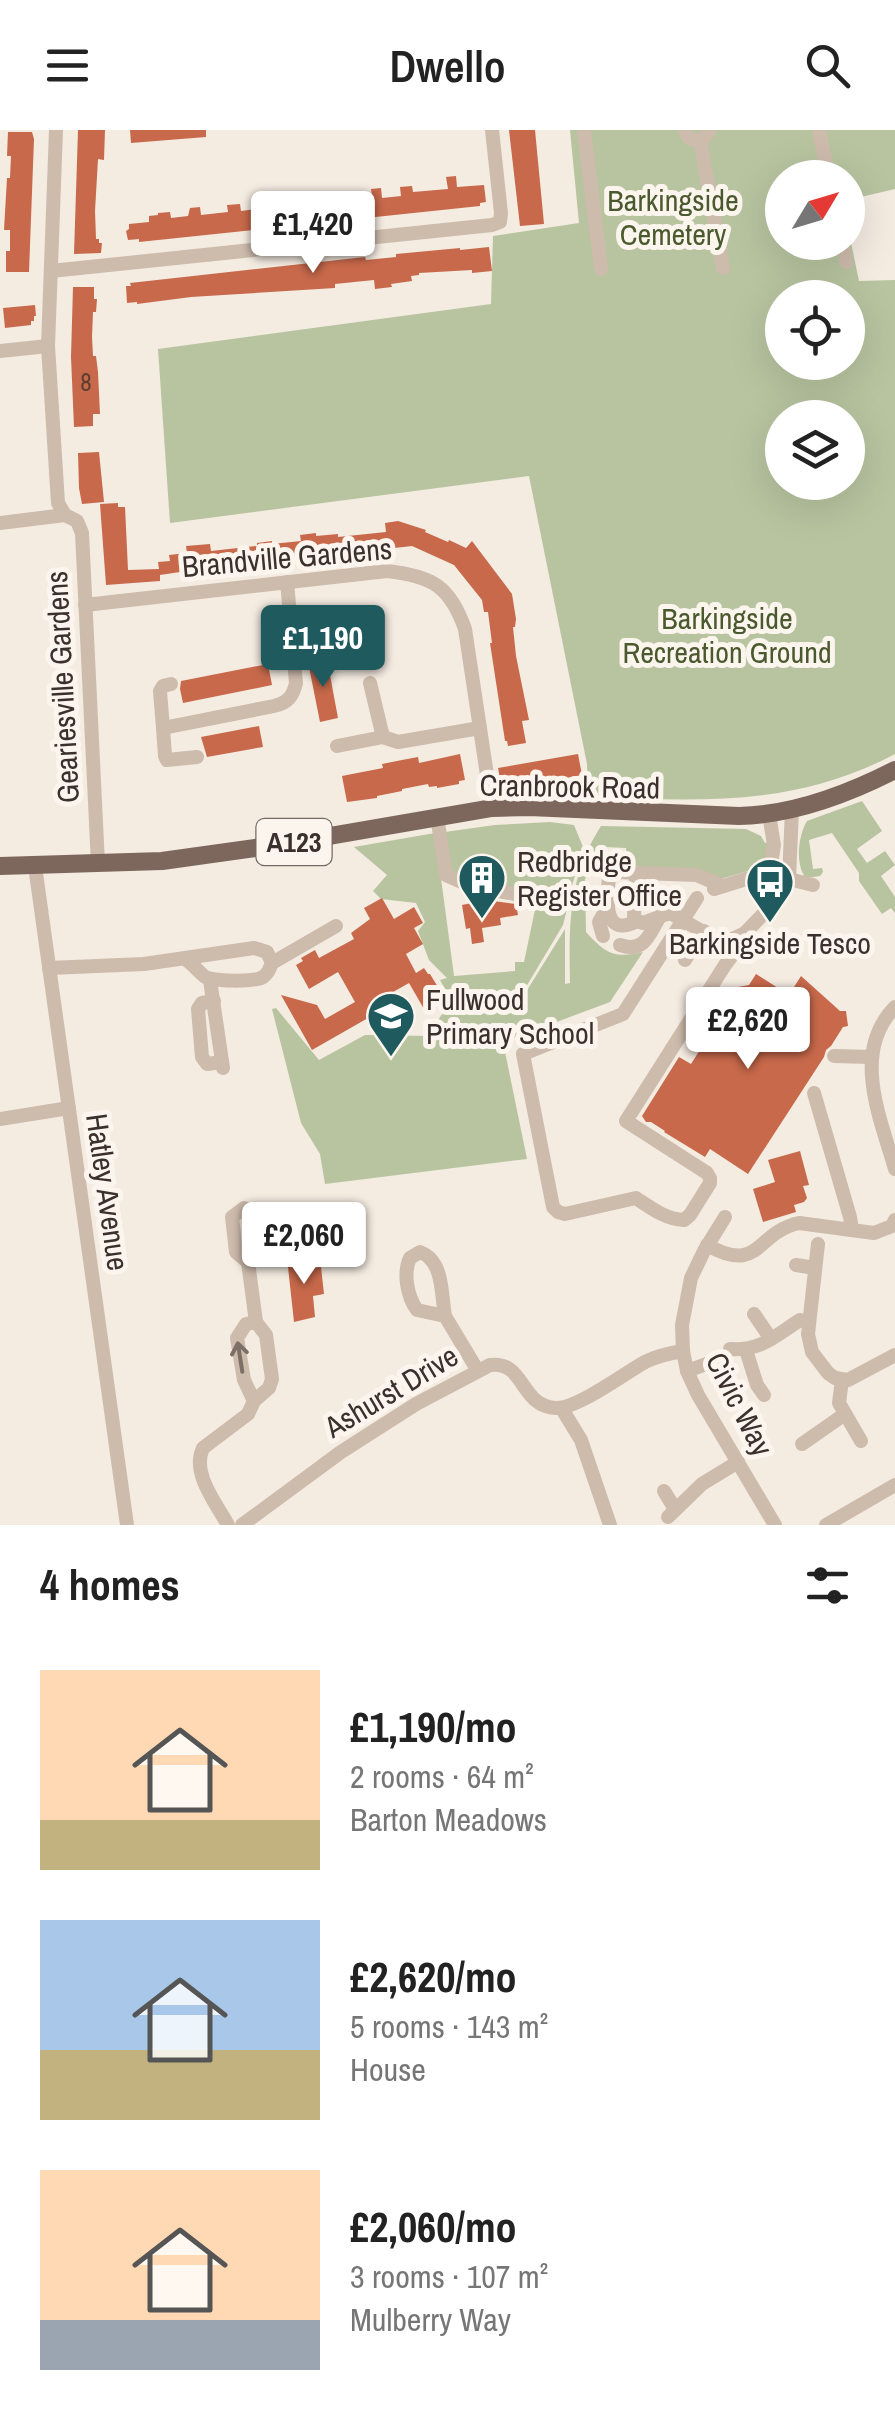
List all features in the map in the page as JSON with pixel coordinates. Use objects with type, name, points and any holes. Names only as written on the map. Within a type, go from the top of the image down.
[{"type":"main road","name":"Cranbrook Road","points":[[0,866],[162,861],[492,808],[768,814],[856,788],[895,770]]},
{"type":"street","name":"Geariesville Gardens","points":[[56,130],[48,346],[58,503],[65,515],[77,521],[82,534],[98,864]]},
{"type":"street","points":[[51,271],[500,222],[492,130]]},
{"type":"street","points":[[584,130],[601,269]]},
{"type":"street","points":[[685,130],[692,139],[705,135],[723,268]]},
{"type":"street","points":[[819,130],[825,160]]},
{"type":"street","points":[[0,351],[48,346]]},
{"type":"street","points":[[0,523],[65,515]]},
{"type":"street","name":"Brandville Gardens","points":[[85,604],[387,571],[416,574],[439,586],[456,604],[465,629],[492,808]]},
{"type":"street","points":[[175,728],[289,700],[296,683],[287,582]]},
{"type":"street","points":[[370,682],[383,737]]},
{"type":"street","points":[[171,684],[160,691],[175,728],[165,756],[168,760],[197,757]]},
{"type":"street","points":[[336,746],[383,737],[398,742],[480,728]]},
{"type":"street","points":[[641,873],[636,877],[637,921],[643,923],[672,914],[719,941],[736,939],[778,899],[790,872],[792,809]]},
{"type":"street","points":[[745,933],[626,1121],[707,1173],[710,1183],[690,1216],[676,1220],[636,1198],[564,1214],[558,1212],[553,1207],[522,1054],[623,1014],[697,898],[709,890],[759,875],[772,865],[774,845],[768,814]]},
{"type":"street","points":[[437,816],[446,875],[470,886],[515,894]]},
{"type":"street","points":[[772,865],[813,885]]},
{"type":"street","name":"Hatley Avenue","points":[[35,866],[126,1525]]},
{"type":"street","points":[[603,936],[599,922],[607,908],[609,878],[617,872],[696,875],[722,886]]},
{"type":"street","points":[[697,898],[694,910],[704,931]]},
{"type":"street","points":[[607,908],[612,920],[622,925],[637,921]]},
{"type":"street","points":[[620,945],[641,946],[660,916]]},
{"type":"street","points":[[185,959],[210,980],[258,980],[268,973],[272,962],[336,926]]},
{"type":"street","points":[[686,960],[704,931]]},
{"type":"street","points":[[719,941],[725,965]]},
{"type":"street","points":[[49,968],[144,964],[254,948],[266,952],[272,962]]},
{"type":"street","points":[[210,980],[223,1065]]},
{"type":"street","points":[[895,1007],[884,1018],[874,1042],[870,1068],[895,1169]]},
{"type":"street","points":[[834,1056],[872,1058]]},
{"type":"street","points":[[814,1093],[852,1230]]},
{"type":"street","points":[[0,1118],[69,1108]]},
{"type":"street","name":"Civic Way","points":[[724,1217],[691,1278],[684,1304],[683,1351],[698,1396],[776,1525]]},
{"type":"street","points":[[708,1245],[730,1256],[744,1256],[790,1225],[874,1233],[892,1226],[895,1220]]},
{"type":"street","points":[[818,1244],[808,1322],[812,1352],[828,1373],[842,1380],[854,1379],[895,1356]]},
{"type":"street","points":[[228,1525],[199,1471],[199,1455],[202,1448],[248,1414],[272,1379],[266,1336],[256,1322],[248,1262]]},
{"type":"street","points":[[796,1265],[815,1268]]},
{"type":"street","points":[[754,1314],[771,1339]]},
{"type":"street","points":[[445,1316],[478,1371]]},
{"type":"street","points":[[764,1395],[738,1350],[758,1348],[800,1320],[808,1322]]},
{"type":"street","points":[[254,1401],[244,1380],[237,1338],[246,1324],[256,1322]]},
{"type":"street","points":[[610,1516],[581,1440],[562,1408],[647,1361],[683,1351]]},
{"type":"street","points":[[687,1371],[712,1362]]},
{"type":"street","name":"Ashurst Drive","points":[[242,1525],[340,1452],[416,1404],[490,1365],[508,1366],[534,1399],[562,1408]]},
{"type":"street","points":[[842,1380],[842,1408],[862,1441]]},
{"type":"street","points":[[802,1444],[842,1408]]},
{"type":"street","points":[[664,1490],[671,1513],[702,1484],[738,1462]]},
{"type":"street","points":[[826,1525],[895,1485]]},
{"type":"green space","name":"Barkingside Recreation Ground","points":[[570,130],[895,130],[895,189],[865,196],[865,160],[765,160],[765,260],[855,260],[859,280],[765,280],[765,380],[865,380],[865,281],[895,280],[895,754],[821,784],[747,797],[588,795],[587,764],[529,476],[170,523],[158,349],[491,304],[493,236],[579,223]]},
{"type":"green space","points":[[862,801],[882,831],[857,849],[867,863],[885,851],[895,865],[881,876],[895,897],[895,913],[891,908],[882,914],[832,833],[809,840],[813,869],[822,868],[820,876],[806,878],[800,866],[800,842],[807,821]]},
{"type":"green space","points":[[550,822],[574,825],[583,847],[570,893],[567,890],[570,897],[563,925],[517,1002],[565,929],[565,984],[570,983],[576,883],[601,826],[746,829],[768,842],[766,858],[758,868],[721,879],[629,866],[626,848],[605,847],[604,858],[595,858],[585,879],[586,932],[611,952],[643,952],[610,1002],[503,1042],[527,1159],[325,1184],[320,1154],[301,1123],[272,1009],[276,1008],[319,1060],[365,1035],[428,1036],[451,1000],[440,980],[447,978],[429,960],[418,931],[425,922],[416,903],[381,899],[373,891],[387,875],[354,847],[435,833],[454,976],[515,971],[515,962],[524,962],[536,905],[533,896],[517,890],[516,885],[515,890],[461,878],[463,873],[459,877],[449,863],[445,832]]},
{"type":"building","points":[[78,130],[105,130],[104,160],[98,159],[95,211],[101,253],[74,254]]},
{"type":"building","points":[[130,130],[206,130],[206,137],[131,143]]},
{"type":"building","points":[[509,130],[535,130],[544,224],[520,226]]},
{"type":"building","points":[[8,132],[32,132],[34,139],[29,272],[6,272],[6,251],[10,251],[10,230],[4,230],[11,156],[7,156]]},
{"type":"building","points":[[456,176],[457,187],[484,185],[486,202],[480,206],[139,242],[128,240],[126,231],[129,224],[149,222],[149,216],[158,213],[170,212],[171,218],[188,216],[190,208],[200,207],[201,215],[228,212],[227,205],[240,204],[241,211],[272,207],[272,201],[284,200],[284,206],[302,204],[303,198],[313,197],[314,203],[372,196],[371,189],[381,188],[382,198],[401,196],[400,187],[412,186],[413,192],[448,189],[446,177]]},
{"type":"building","points":[[489,247],[492,271],[419,273],[411,276],[412,281],[391,284],[392,287],[375,289],[374,280],[335,284],[335,288],[127,303],[126,286],[130,283]]},
{"type":"building","points":[[73,287],[94,287],[97,299],[92,337],[100,414],[93,414],[93,426],[74,427]]},
{"type":"building","points":[[35,305],[36,316],[31,325],[5,328],[3,308]]},
{"type":"building","points":[[99,452],[104,502],[82,504],[78,453]]},
{"type":"building","points":[[118,503],[118,507],[125,507],[128,570],[159,569],[158,562],[170,561],[169,555],[187,553],[186,546],[210,544],[211,551],[272,541],[301,541],[300,535],[316,533],[338,537],[386,532],[385,523],[398,521],[466,548],[472,541],[512,594],[516,656],[529,720],[522,721],[526,743],[508,746],[505,741],[488,612],[484,612],[482,600],[454,565],[412,546],[180,572],[160,575],[160,581],[106,585],[100,504]]},
{"type":"building","points":[[327,659],[338,718],[320,722],[308,662]]},
{"type":"building","points":[[268,664],[272,685],[183,703],[181,681]]},
{"type":"building","points":[[259,726],[263,747],[207,757],[201,737]]},
{"type":"building","points":[[460,754],[465,780],[459,784],[437,788],[428,784],[347,802],[342,776],[418,757],[419,763]]},
{"type":"building","points":[[578,754],[582,775],[502,790],[498,768]]},
{"type":"building","name":"Fullwood Primary School","points":[[382,898],[394,919],[414,907],[423,923],[414,928],[423,944],[406,954],[416,973],[424,968],[444,997],[424,1009],[409,983],[370,1005],[375,1014],[312,1050],[281,995],[317,1005],[325,1019],[355,1002],[338,972],[309,989],[296,965],[315,950],[319,958],[354,939],[351,933],[370,919],[364,908]]},
{"type":"building","name":"Redbridge Register Office","points":[[486,900],[516,904],[518,915],[500,918],[501,925],[482,928],[484,942],[472,944],[462,905]]},
{"type":"building","points":[[756,974],[789,995],[801,976],[840,1011],[846,1011],[848,1026],[843,1027],[826,1050],[748,1174],[710,1149],[705,1157],[642,1116],[679,1057],[691,1064],[732,994],[739,992],[738,987],[749,985]]},
{"type":"building","points":[[800,1151],[809,1185],[803,1186],[807,1198],[794,1205],[796,1212],[763,1222],[753,1189],[775,1182],[768,1160]]},
{"type":"building","points":[[308,1256],[309,1268],[321,1267],[324,1294],[313,1296],[315,1317],[294,1322],[287,1258]]},
{"type":"place","name":"Redbridge Register Office","points":[[482,920]]},
{"type":"place","name":"Barkingside Tesco","points":[[770,924]]},
{"type":"place","name":"Fullwood Primary School","points":[[391,1058]]},
{"type":"park label","name":"Barkingside Cemetery","points":[[673,217]]}]
